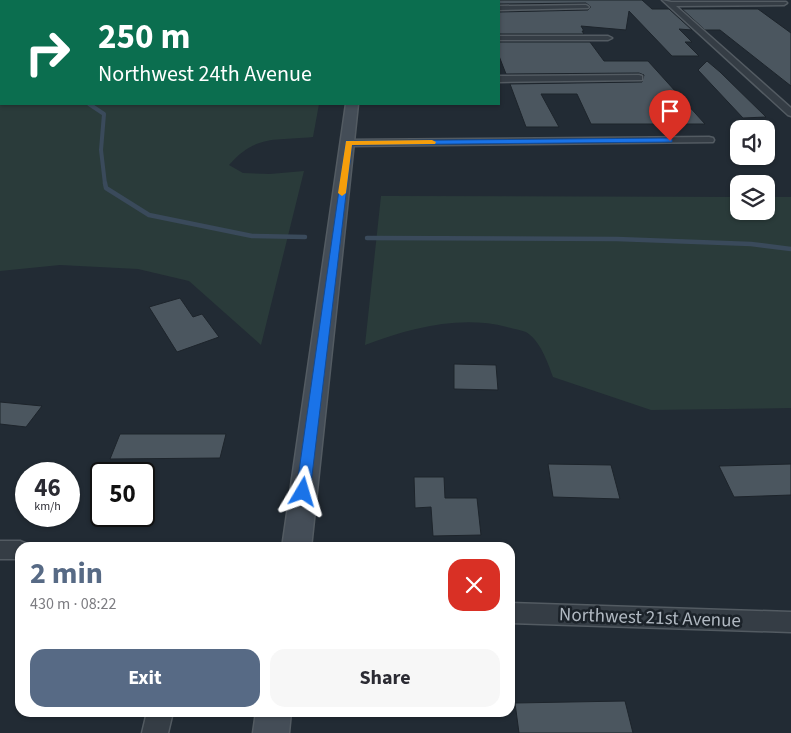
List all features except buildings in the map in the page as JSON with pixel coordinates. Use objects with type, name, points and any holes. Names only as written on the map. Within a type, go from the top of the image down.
[{"type":"main road","points":[[297,542],[352,105]]},
{"type":"main road","points":[[271,733],[273,717]]},
{"type":"street","points":[[667,2],[782,2],[791,8]]},
{"type":"street","points":[[667,2],[791,113]]},
{"type":"street","points":[[500,8],[586,7]]},
{"type":"street","points":[[500,38],[608,38]]},
{"type":"street","points":[[500,79],[639,78]]},
{"type":"street","points":[[348,143],[709,140]]},
{"type":"street","points":[[0,550],[15,550]]},
{"type":"street","name":"Northwest 21st Avenue","points":[[515,613],[791,622]]},
{"type":"street","points":[[156,733],[159,717]]},
{"type":"shaded area","points":[[0,105],[319,105],[313,137],[277,139],[258,144],[248,148],[229,165],[243,173],[270,174],[304,171],[261,345],[189,281],[138,269],[60,265],[0,271]]},
{"type":"shaded area","points":[[381,196],[730,197],[730,220],[775,220],[775,197],[791,197],[791,408],[651,410],[553,377],[543,352],[531,336],[524,331],[489,324],[471,322],[435,325],[400,333],[365,345]]},
{"type":"waterway","points":[[90,105],[104,114],[101,150],[105,184]]},
{"type":"waterway","points":[[105,183],[106,188],[149,215],[252,236],[305,237]]},
{"type":"waterway","points":[[367,238],[617,239],[751,244],[791,249]]},
{"type":"slow traffic","points":[[342,193],[348,143],[432,142]]},
{"type":"route","points":[[303,492],[348,143],[670,141]]}]
